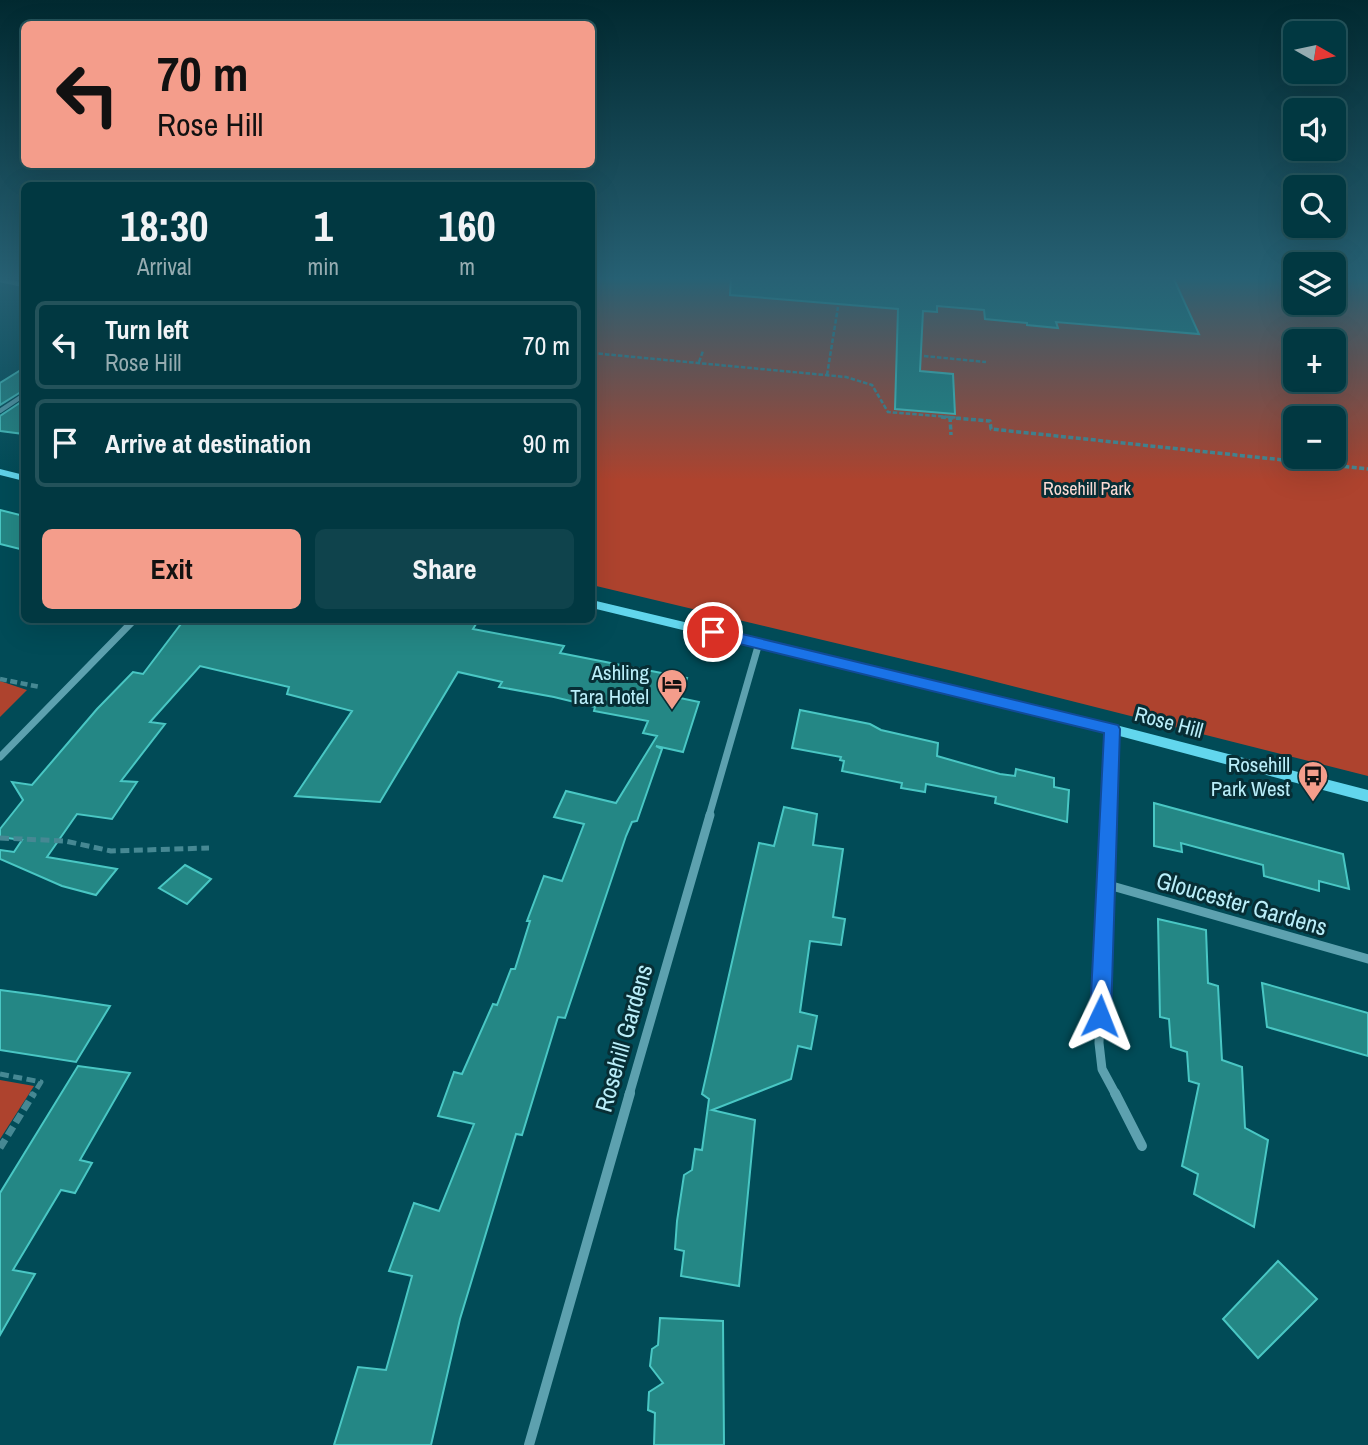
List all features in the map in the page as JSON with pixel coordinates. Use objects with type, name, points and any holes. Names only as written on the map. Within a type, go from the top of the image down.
[{"type":"main road","points":[[0,472],[21,477]]},
{"type":"main road","name":"Rose Hill","points":[[595,605],[1112,729],[1368,796]]},
{"type":"street","points":[[0,411],[21,397]]},
{"type":"street","points":[[0,757],[131,623]]},
{"type":"street","name":"Rosehill Gardens","points":[[529,1445],[760,643]]},
{"type":"street","points":[[1112,729],[1099,1043],[1102,1069],[1142,1146]]},
{"type":"street","name":"Gloucester Gardens","points":[[1105,884],[1368,959]]},
{"type":"path","points":[[827,375],[832,344]]},
{"type":"path","points":[[699,362],[703,351]]},
{"type":"path","points":[[595,353],[846,377],[872,385],[888,412],[990,421],[991,429],[1368,469]]},
{"type":"path","points":[[924,356],[986,362]]},
{"type":"path","points":[[950,417],[951,435]]},
{"type":"path","points":[[0,679],[38,688],[47,679]]},
{"type":"path","points":[[0,838],[65,841],[111,851],[209,848]]},
{"type":"path","points":[[0,1074],[41,1082],[0,1147]]},
{"type":"green space","name":"Rosehill Park","points":[[595,344],[1283,344],[1283,392],[1346,392],[1346,344],[1368,344],[1368,776],[957,672],[595,586]]},
{"type":"green space","points":[[0,681],[27,690],[0,717]]},
{"type":"green space","points":[[0,1080],[34,1086],[0,1139]]},
{"type":"building","points":[[897,344],[921,344],[920,371],[953,374],[955,414],[895,409]]},
{"type":"building","points":[[21,370],[21,392],[0,405],[0,383]]},
{"type":"building","points":[[21,402],[21,434],[0,431],[0,416]]},
{"type":"building","points":[[0,510],[21,515],[21,549],[0,544]]},
{"type":"building","points":[[182,623],[470,623],[476,624],[473,629],[564,646],[560,653],[687,678],[680,698],[699,702],[683,752],[656,746],[662,749],[637,821],[632,822],[626,836],[565,1018],[558,1017],[522,1135],[516,1134],[460,1319],[431,1445],[334,1445],[358,1367],[386,1370],[412,1276],[389,1271],[414,1203],[439,1211],[474,1124],[438,1116],[454,1072],[462,1074],[493,1004],[497,1005],[511,969],[515,969],[530,921],[527,921],[544,876],[562,881],[584,824],[554,817],[566,791],[616,803],[657,736],[643,733],[648,721],[594,711],[595,707],[554,697],[499,687],[502,682],[458,672],[380,802],[295,796],[352,711],[287,694],[289,687],[200,666],[150,722],[165,724],[121,781],[137,782],[112,819],[77,814],[47,857],[117,869],[96,895],[62,886],[0,859],[0,850],[14,852],[22,840],[0,837],[0,829],[23,800],[12,782],[32,785],[97,709],[133,672],[143,674]]},
{"type":"building","points":[[800,710],[870,724],[881,730],[938,743],[937,756],[1000,774],[1015,776],[1016,769],[1054,778],[1054,787],[1069,790],[1067,822],[995,803],[996,797],[926,784],[925,792],[901,788],[902,783],[842,771],[844,761],[840,760],[841,757],[792,748]]},
{"type":"building","points":[[1154,803],[1343,854],[1349,889],[1319,881],[1319,891],[1264,876],[1263,865],[1181,843],[1182,852],[1154,846]]},
{"type":"building","points":[[784,807],[817,814],[813,845],[843,849],[833,917],[845,919],[841,945],[810,941],[800,1012],[817,1016],[811,1049],[798,1046],[791,1079],[712,1110],[755,1120],[739,1286],[681,1276],[684,1251],[675,1249],[677,1221],[684,1175],[692,1170],[695,1149],[702,1150],[709,1099],[702,1094],[759,843],[774,846]]},
{"type":"building","points":[[185,865],[211,879],[187,904],[159,888]]},
{"type":"building","points":[[1158,919],[1206,930],[1208,983],[1218,986],[1222,1060],[1242,1067],[1245,1128],[1268,1140],[1254,1227],[1194,1194],[1198,1174],[1182,1166],[1199,1084],[1189,1081],[1187,1052],[1171,1047],[1169,1019],[1160,1017]]},
{"type":"building","points":[[1262,983],[1368,1013],[1368,1056],[1267,1027]]},
{"type":"building","points":[[0,990],[110,1006],[76,1062],[0,1050]]},
{"type":"building","points":[[78,1066],[130,1073],[80,1160],[92,1163],[75,1193],[61,1190],[13,1270],[35,1274],[0,1335],[0,1193]]},
{"type":"building","points":[[1278,1261],[1317,1299],[1258,1358],[1223,1319]]},
{"type":"building","points":[[660,1318],[723,1321],[724,1445],[654,1445],[655,1413],[648,1410],[649,1392],[663,1383],[650,1366],[652,1349],[658,1345]]},
{"type":"place","name":"Ashling Tara Hotel","points":[[672,711]]},
{"type":"place","name":"Rosehill Park West","points":[[1313,803]]},
{"type":"route","points":[[713,632],[1112,729],[1100,1016]]}]
